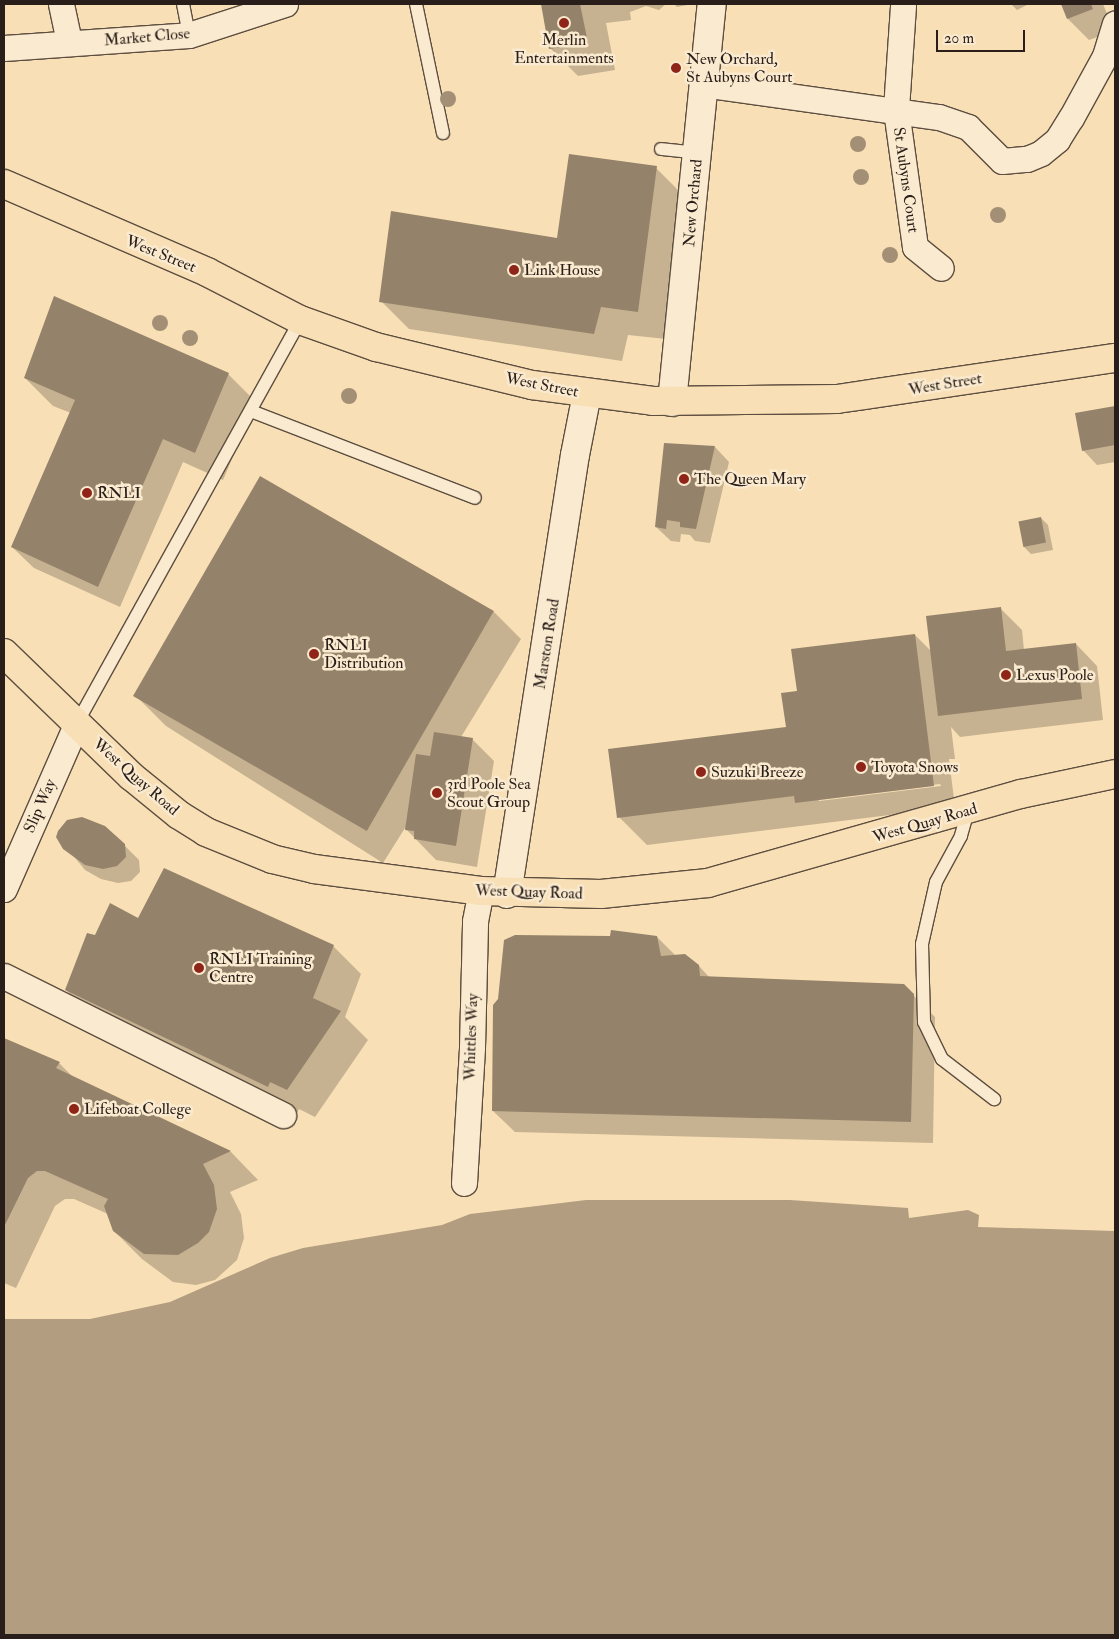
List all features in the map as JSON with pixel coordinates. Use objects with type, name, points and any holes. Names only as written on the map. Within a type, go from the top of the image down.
[{"type":"highway","name":"West Street","points":[[4,184],[207,272],[300,320],[376,347],[532,386],[587,394],[672,402],[837,399],[1115,358]]},
{"type":"highway","name":"West Quay Road","points":[[4,653],[153,795],[179,816],[233,845],[314,869],[507,894],[610,893],[708,883],[968,811],[1021,794],[1115,774]]},
{"type":"street","points":[[60,4],[69,43]]},
{"type":"street","name":"Market Close","points":[[4,48],[189,35],[285,4]]},
{"type":"street","name":"New Orchard","points":[[672,402],[712,4]]},
{"type":"street","name":"St Aubyns Court","points":[[903,6],[896,110],[915,247],[941,268]]},
{"type":"street","name":"St Aubyns Court","points":[[703,84],[939,117],[968,127],[1002,161],[1026,159],[1041,153],[1057,140],[1105,56],[1115,23]]},
{"type":"street","name":"Marston Road","points":[[507,894],[575,455],[587,394]]},
{"type":"street","name":"Slip Way","points":[[4,888],[77,723]]},
{"type":"street","name":"Whittles Way","points":[[464,1183],[474,921],[480,891]]},
{"type":"street","points":[[4,976],[283,1115]]},
{"type":"lane","points":[[183,4],[189,35]]},
{"type":"lane","points":[[416,4],[443,133]]},
{"type":"lane","points":[[661,149],[697,153]]},
{"type":"lane","points":[[77,723],[300,320]]},
{"type":"lane","points":[[251,411],[475,498]]},
{"type":"lane","points":[[968,811],[961,836],[936,882],[922,944],[924,1022],[942,1059],[994,1099]]},
{"type":"shaded area","points":[[586,1200],[790,1200],[908,1208],[909,1218],[968,1210],[979,1215],[978,1227],[1115,1231],[1115,1635],[4,1635],[4,1319],[90,1319],[170,1302],[270,1258],[303,1248],[442,1225],[470,1214]]},
{"type":"building","name":"Merlin Entertainments","points":[[541,4],[580,4],[588,43],[549,49]]},
{"type":"building","points":[[1061,4],[1091,4],[1093,9],[1067,19]]},
{"type":"building","name":"Link House","points":[[569,154],[657,166],[638,312],[601,307],[594,334],[379,302],[391,211],[557,238]]},
{"type":"building","points":[[54,296],[229,373],[195,453],[163,439],[98,587],[11,547],[75,400],[24,378]]},
{"type":"building","points":[[1115,406],[1115,445],[1082,451],[1075,413]]},
{"type":"building","name":"The Queen Mary","points":[[664,443],[715,446],[696,529],[680,527],[680,522],[667,520],[666,529],[655,527]]},
{"type":"building","name":"RNLI Distribution","points":[[260,476],[494,611],[367,831],[133,696]]},
{"type":"building","points":[[1041,517],[1046,543],[1023,547],[1018,521]]},
{"type":"building","name":"Lexus Poole","points":[[1001,607],[1006,651],[1076,643],[1082,699],[938,716],[926,616]]},
{"type":"building","points":[[915,634],[934,786],[795,803],[794,796],[617,818],[608,749],[786,727],[781,693],[797,691],[791,649]]},
{"type":"building","name":"3rd Poole Sea Scout Group","points":[[434,732],[473,738],[456,846],[414,839],[414,831],[405,830],[416,754],[430,756]]},
{"type":"building","points":[[82,817],[105,826],[125,844],[126,857],[117,866],[103,869],[85,865],[63,849],[56,837],[58,831],[67,820]]},
{"type":"building","name":"RNLI Training Centre","points":[[164,868],[334,945],[313,998],[341,1011],[287,1090],[270,1082],[268,1087],[65,990],[87,933],[95,935],[110,903],[138,918]]},
{"type":"building","points":[[611,930],[657,936],[661,956],[685,954],[699,965],[700,976],[904,984],[914,994],[911,1122],[492,1111],[493,1005],[498,999],[504,940],[515,935],[610,936]]},
{"type":"building","name":"Lifeboat College","points":[[4,1038],[60,1062],[56,1068],[231,1151],[203,1164],[214,1185],[217,1209],[209,1232],[198,1243],[178,1255],[144,1254],[113,1231],[104,1206],[108,1199],[45,1171],[37,1171],[28,1178],[4,1227]]},
{"type":"place","name":"Merlin Entertainments","points":[[564,23]]},
{"type":"place","name":"New Orchard, St Aubyns Court","points":[[676,68]]},
{"type":"place","name":"Link House","points":[[514,270]]},
{"type":"place","name":"The Queen Mary","points":[[684,479]]},
{"type":"place","name":"RNLI","points":[[87,493]]},
{"type":"place","name":"RNLI Distribution","points":[[314,654]]},
{"type":"place","name":"Lexus Poole","points":[[1006,675]]},
{"type":"place","name":"Toyota Snows","points":[[861,767]]},
{"type":"place","name":"Suzuki Breeze","points":[[701,772]]},
{"type":"place","name":"3rd Poole Sea Scout Group","points":[[437,793]]},
{"type":"place","name":"RNLI Training Centre","points":[[199,968]]},
{"type":"place","name":"Lifeboat College","points":[[74,1109]]}]
